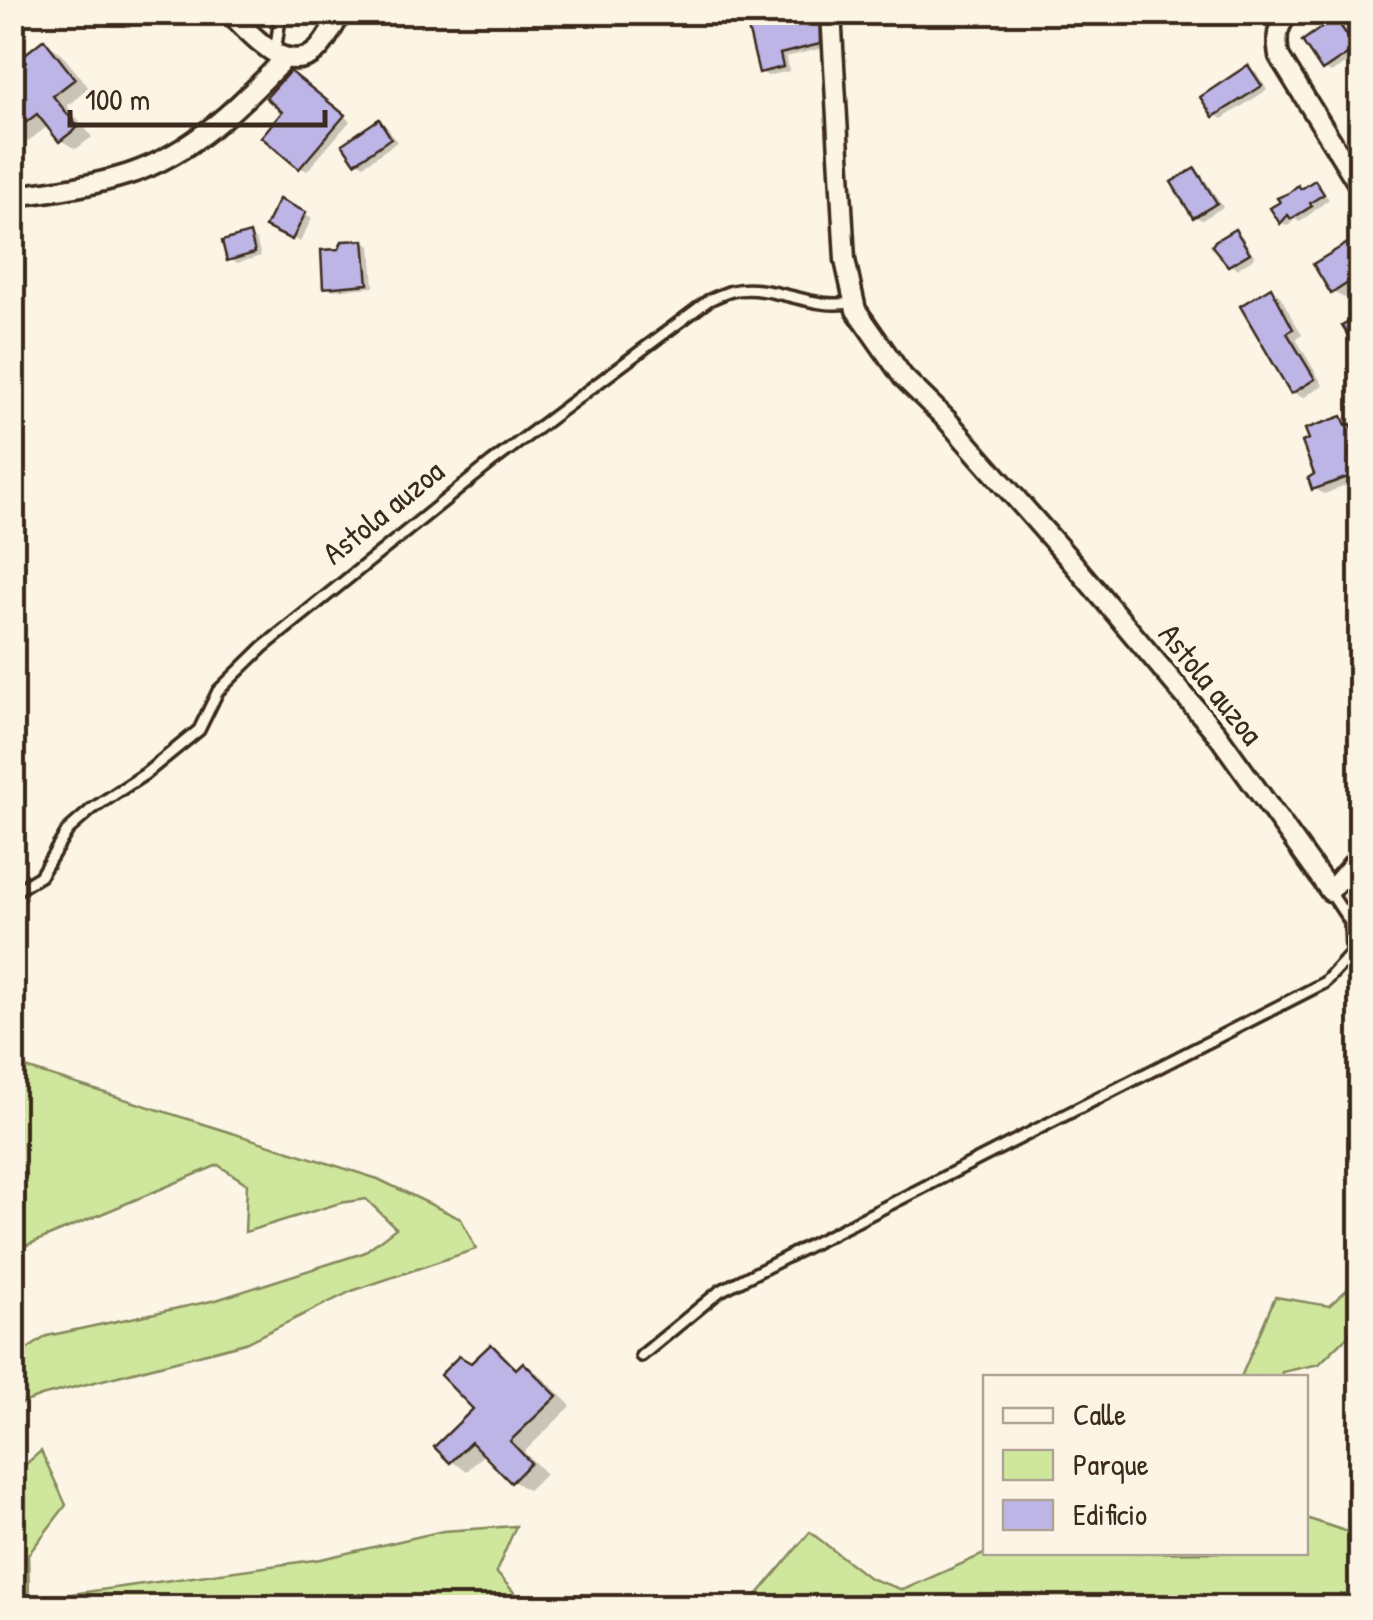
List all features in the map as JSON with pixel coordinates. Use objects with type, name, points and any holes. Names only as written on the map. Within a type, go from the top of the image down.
[{"type":"street","points":[[229,12],[260,44],[280,55],[303,57],[316,51],[342,12]]},
{"type":"street","name":"Astola auzoa","points":[[832,12],[846,260],[856,310],[902,377],[947,420],[1217,734],[1330,891]]},
{"type":"street","points":[[1290,12],[1281,20],[1276,38],[1279,56],[1360,188]]},
{"type":"street","points":[[12,196],[130,174],[210,130],[245,100],[280,55]]},
{"type":"street","points":[[1330,891],[1360,856]]},
{"type":"lane","points":[[280,55],[282,12]]},
{"type":"lane","name":"Astola auzoa","points":[[12,894],[40,876],[68,830],[199,730],[218,690],[263,647],[491,463],[709,300],[734,290],[844,305],[854,302]]},
{"type":"lane","points":[[640,1356],[720,1292],[1324,983],[1351,954],[1350,922],[1330,891]]},
{"type":"green space","points":[[13,1064],[378,1179],[461,1219],[476,1249],[352,1291],[245,1343],[41,1396],[13,1407],[13,1359],[47,1336],[216,1300],[363,1253],[396,1228],[366,1199],[245,1232],[247,1184],[218,1165],[13,1251]]},
{"type":"green space","points":[[1360,1278],[1360,1324],[1319,1364],[1281,1375],[1242,1375],[1275,1297],[1329,1306]]},
{"type":"green space","points":[[41,1451],[66,1505],[28,1555],[29,1600],[321,1559],[443,1531],[516,1526],[496,1572],[527,1607],[13,1607],[13,1475]]},
{"type":"green space","points":[[1308,1519],[1360,1536],[1360,1607],[747,1607],[810,1532],[869,1578],[903,1590],[983,1554],[1308,1555]]},
{"type":"building","points":[[744,12],[819,12],[820,44],[780,54],[783,67],[759,73]]},
{"type":"building","points":[[1335,18],[1356,48],[1322,71],[1302,41]]},
{"type":"building","points":[[44,39],[75,79],[53,96],[78,127],[59,142],[37,114],[12,133],[12,40],[24,55]]},
{"type":"building","points":[[1248,65],[1262,86],[1213,117],[1200,97]]},
{"type":"building","points":[[290,71],[345,115],[299,169],[261,137],[282,112],[266,98]]},
{"type":"building","points":[[379,119],[391,138],[355,163],[342,144]]},
{"type":"building","points":[[1195,168],[1217,203],[1193,218],[1171,182]]},
{"type":"building","points":[[1315,180],[1324,194],[1310,203],[1312,206],[1291,219],[1288,215],[1280,224],[1270,208],[1280,202],[1277,198]]},
{"type":"building","points":[[279,199],[306,212],[292,240],[265,227]]},
{"type":"building","points":[[1235,229],[1250,253],[1228,266],[1212,246]]},
{"type":"building","points":[[250,233],[255,253],[227,261],[222,241]]},
{"type":"building","points":[[1356,238],[1360,245],[1360,275],[1331,294],[1313,264]]},
{"type":"building","points":[[364,240],[368,284],[323,288],[321,250],[339,249],[342,241]]},
{"type":"building","points":[[1271,287],[1293,329],[1287,333],[1315,379],[1291,394],[1240,306]]},
{"type":"building","points":[[1360,315],[1360,355],[1342,326]]},
{"type":"building","points":[[1342,416],[1346,425],[1351,424],[1360,448],[1360,508],[1348,477],[1312,490],[1308,478],[1314,474],[1302,442],[1309,439],[1305,429]]},
{"type":"building","points":[[491,1344],[516,1369],[523,1362],[557,1396],[510,1441],[531,1463],[511,1483],[471,1442],[450,1463],[434,1447],[473,1409],[440,1375],[459,1356],[471,1363]]}]
